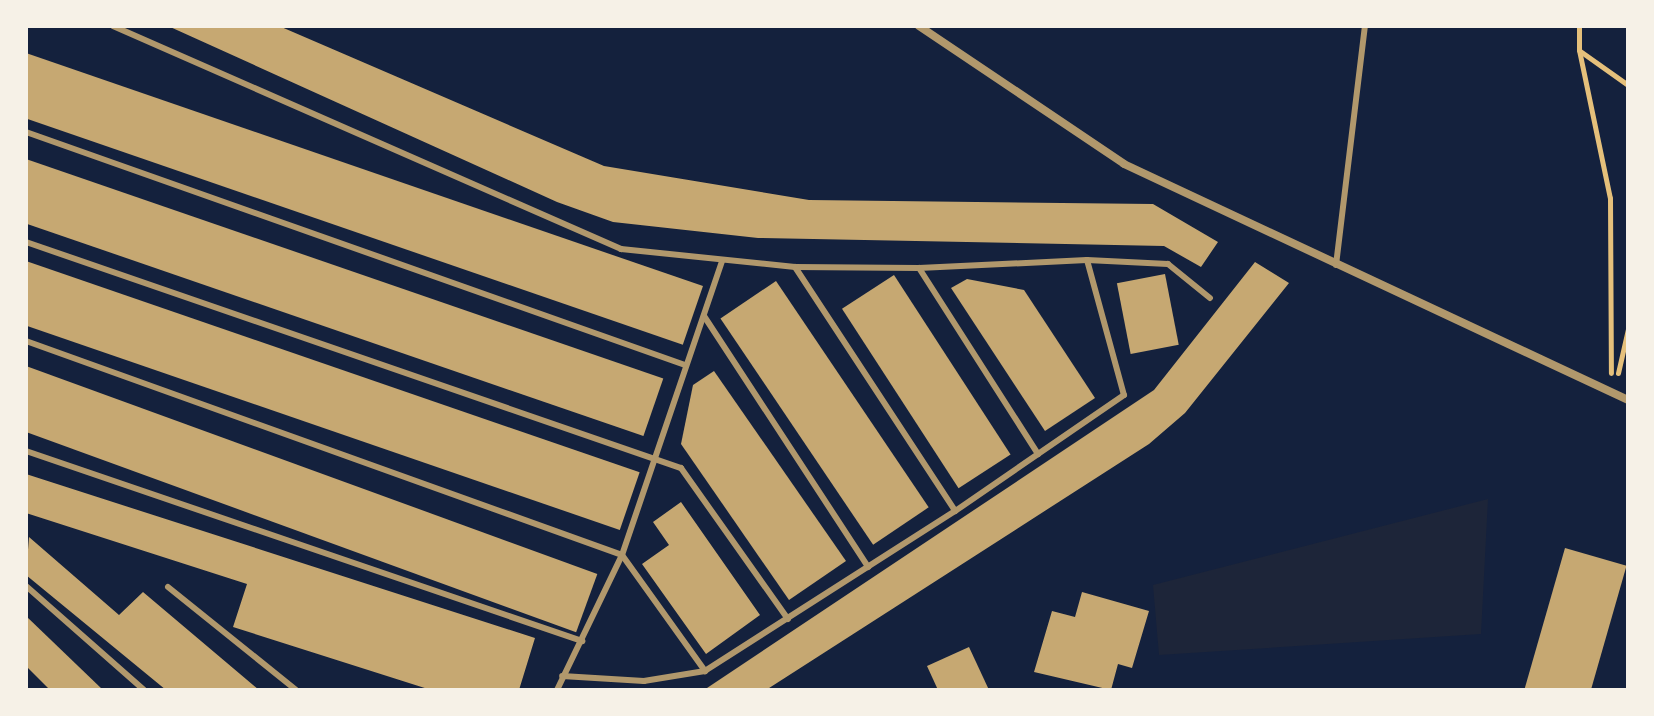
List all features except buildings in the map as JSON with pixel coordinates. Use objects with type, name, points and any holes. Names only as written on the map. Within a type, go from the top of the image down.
[{"type":"street","points":[[919,26],[1124,164],[1628,400]]},
{"type":"lane","points":[[113,26],[621,249],[795,267],[919,268],[1087,260],[1168,264],[1210,298]]},
{"type":"lane","points":[[1336,265],[1365,26]]},
{"type":"lane","points":[[26,132],[685,365]]},
{"type":"lane","points":[[26,242],[681,468],[788,619]]},
{"type":"lane","points":[[562,676],[644,681],[705,671],[955,511],[1124,395],[1087,260]]},
{"type":"lane","points":[[557,690],[622,555],[722,261]]},
{"type":"lane","points":[[795,267],[955,511]]},
{"type":"lane","points":[[919,268],[1038,454]]},
{"type":"lane","points":[[704,316],[868,567]]},
{"type":"lane","points":[[26,341],[622,555],[705,671]]},
{"type":"lane","points":[[26,451],[582,641]]},
{"type":"lane","points":[[26,586],[144,690]]},
{"type":"lane","points":[[168,587],[296,690]]},
{"type":"path","points":[[1579,26],[1579,50],[1610,198],[1608,341],[1613,394]]},
{"type":"path","points":[[1579,50],[1628,85]]},
{"type":"path","points":[[1613,394],[1628,329]]},
{"type":"shaded area","points":[[1488,499],[1481,634],[1159,655],[1153,585]]}]
